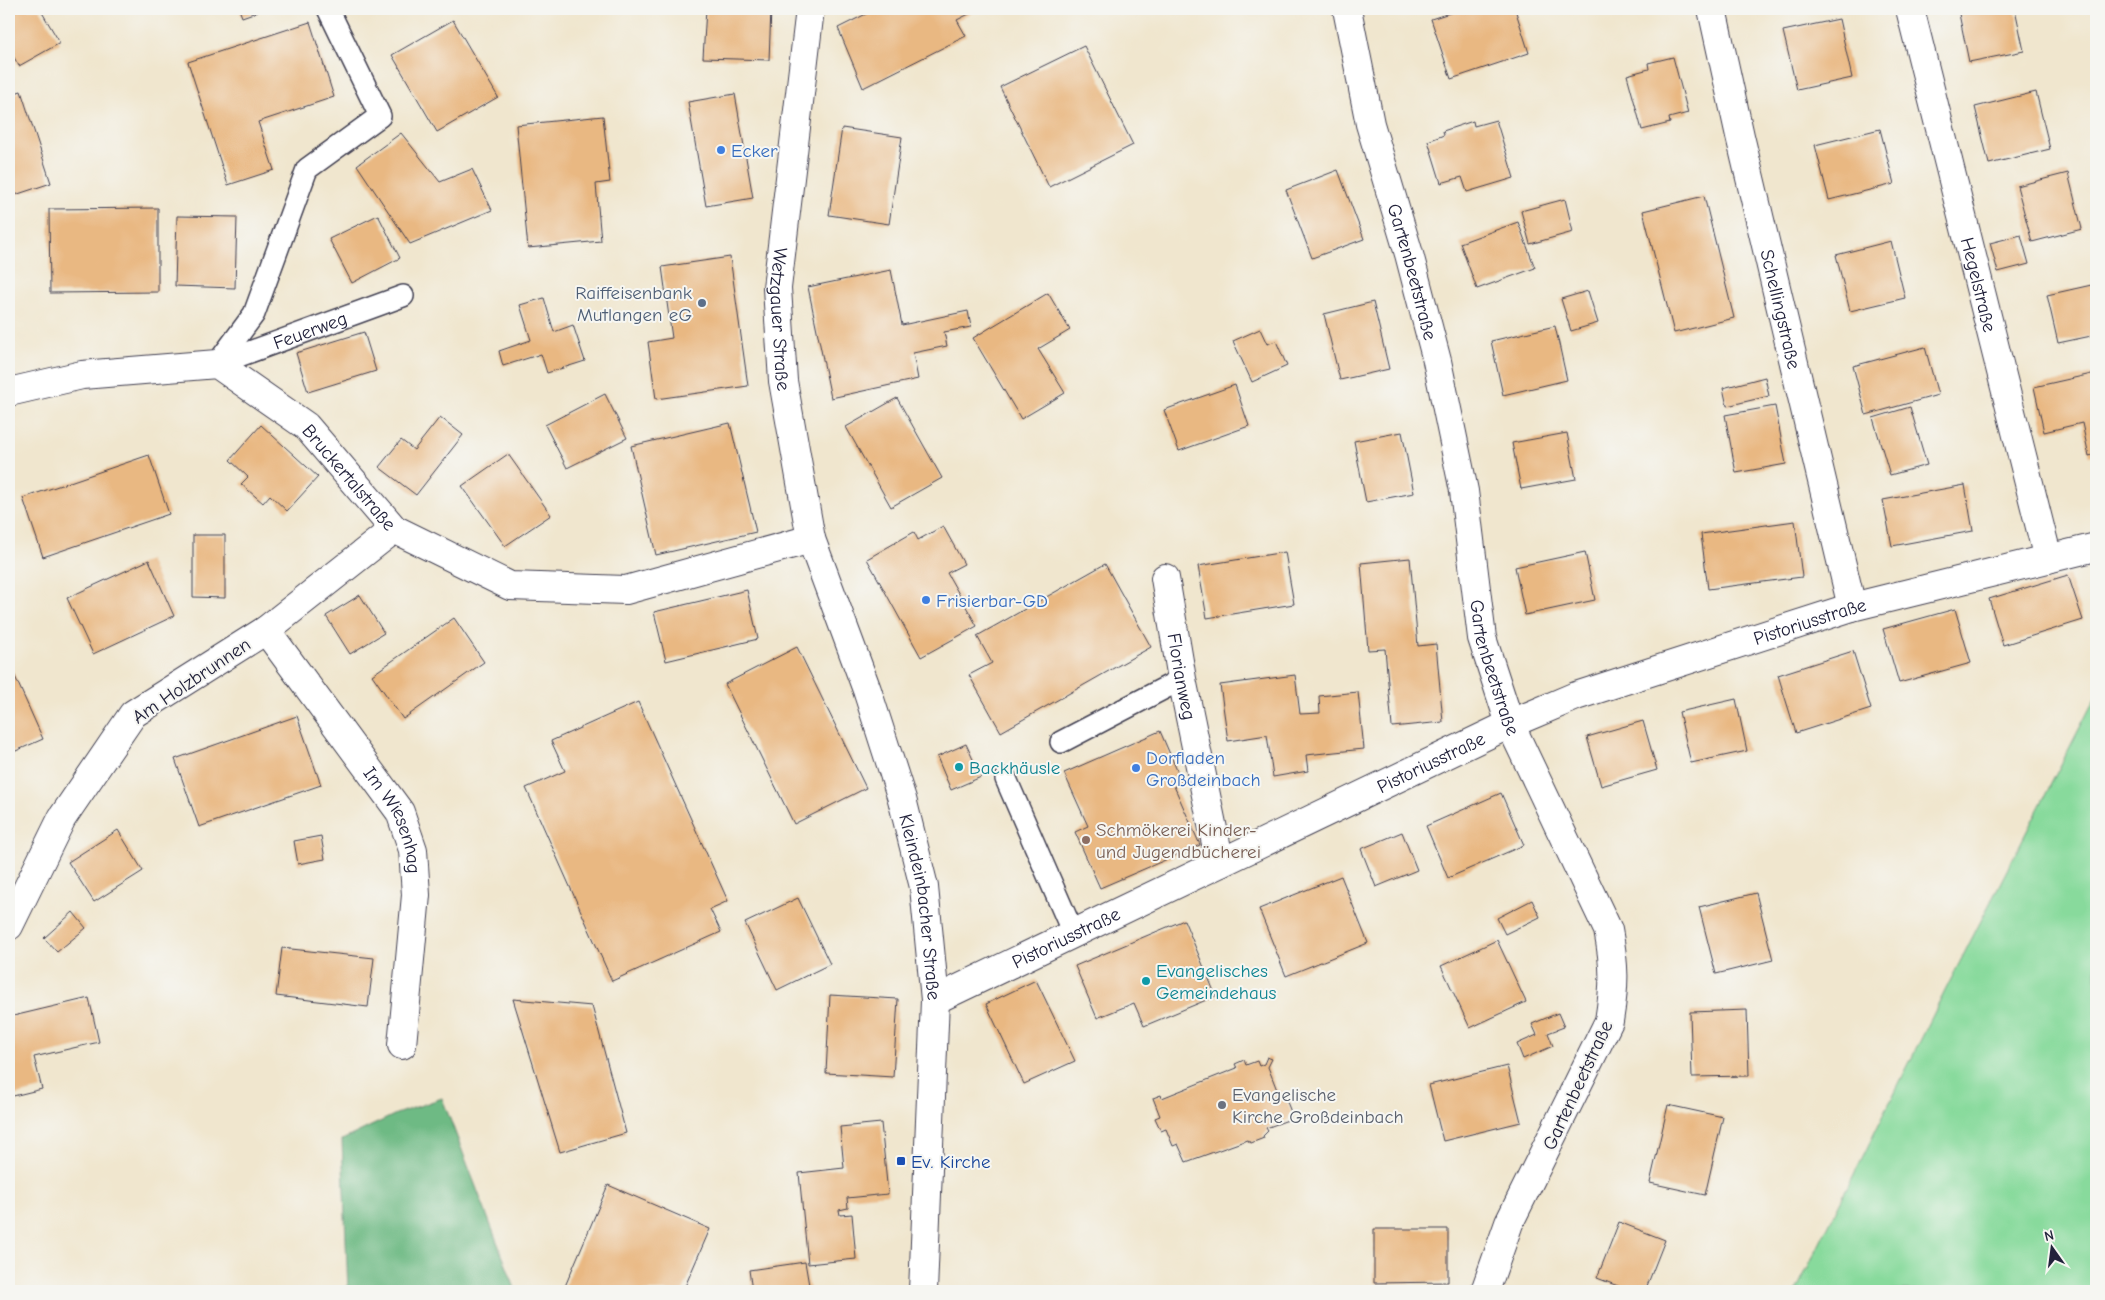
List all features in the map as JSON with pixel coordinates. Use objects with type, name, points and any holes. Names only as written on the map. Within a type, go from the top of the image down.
[{"type":"street","name":"Wetzgauer Straße","points":[[810,9],[777,288],[783,381],[811,539]]},
{"type":"street","name":"Gartenbeetstraße","points":[[1347,9],[1370,124],[1409,254],[1437,361],[1464,491],[1482,638],[1510,724],[1608,930],[1613,958],[1615,985],[1609,1021],[1510,1223],[1485,1291]]},
{"type":"street","name":"Schellingstraße","points":[[1712,9],[1733,108],[1852,607]]},
{"type":"street","name":"Hegelstraße","points":[[1910,9],[2048,559]]},
{"type":"street","points":[[9,392],[82,375],[217,364]]},
{"type":"street","name":"Bruckertalstraße","points":[[217,364],[306,426],[394,529],[510,586],[626,590],[811,539]]},
{"type":"street","name":"Am Holzbrunnen","points":[[9,926],[62,818],[133,714],[266,630],[394,529]]},
{"type":"street","name":"Kleindeinbacher Straße","points":[[811,539],[867,690],[902,799],[924,887],[935,1000],[924,1291]]},
{"type":"street","name":"Pistoriusstraße","points":[[935,1000],[1510,724],[1576,696],[1852,607],[2096,547]]},
{"type":"street","name":"Florianweg","points":[[1166,578],[1182,679],[1220,863]]},
{"type":"street","name":"Im Wiesenhag","points":[[266,630],[400,812],[413,850],[416,895],[402,1045]]},
{"type":"lane","points":[[217,364],[254,314],[307,170],[380,116],[328,9]]},
{"type":"lane","name":"Feuerweg","points":[[217,364],[403,296]]},
{"type":"lane","points":[[1061,742],[1182,679]]},
{"type":"lane","points":[[1006,779],[1073,934]]},
{"type":"green space","points":[[2096,696],[2096,1291],[1796,1291],[1946,989]]},
{"type":"green space","points":[[442,1098],[516,1291],[348,1291],[342,1140],[396,1114]]},
{"type":"building","points":[[9,9],[40,9],[60,43],[19,66],[9,49]]},
{"type":"building","points":[[239,9],[265,9],[242,17]]},
{"type":"building","points":[[706,9],[771,9],[769,60],[703,58]]},
{"type":"building","points":[[876,9],[979,9],[957,20],[966,36],[863,88],[838,28]]},
{"type":"building","points":[[1462,9],[1515,9],[1529,53],[1451,79],[1431,19]]},
{"type":"building","points":[[1958,9],[2015,9],[2024,51],[1969,62]]},
{"type":"building","points":[[1839,19],[1852,78],[1797,90],[1783,31]]},
{"type":"building","points":[[453,20],[498,97],[437,132],[392,55]]},
{"type":"building","points":[[310,22],[334,97],[258,122],[274,170],[228,185],[188,62]]},
{"type":"building","points":[[1084,46],[1133,145],[1049,187],[1000,87]]},
{"type":"building","points":[[1673,57],[1688,113],[1669,118],[1670,123],[1642,130],[1627,75],[1649,69],[1648,63]]},
{"type":"building","points":[[21,91],[51,183],[9,197],[9,95]]},
{"type":"building","points":[[2036,92],[2050,149],[1989,164],[1975,107]]},
{"type":"building","name":"Ecker","points":[[735,94],[753,198],[706,206],[688,102]]},
{"type":"building","points":[[603,116],[610,182],[596,184],[601,241],[528,248],[516,125]]},
{"type":"building","points":[[1496,120],[1514,178],[1467,192],[1462,177],[1441,183],[1428,141],[1444,135],[1443,131],[1473,121],[1474,126]]},
{"type":"building","points":[[842,128],[902,137],[889,224],[829,215]]},
{"type":"building","points":[[1880,129],[1894,184],[1829,200],[1815,145]]},
{"type":"building","points":[[401,133],[440,182],[472,169],[492,210],[410,244],[357,165]]},
{"type":"building","points":[[1338,170],[1364,239],[1312,258],[1286,190]]},
{"type":"building","points":[[2068,173],[2082,229],[2032,242],[2017,186]]},
{"type":"building","points":[[1704,196],[1734,318],[1674,333],[1643,211]]},
{"type":"building","points":[[1565,199],[1573,232],[1530,244],[1521,211]]},
{"type":"building","points":[[158,208],[158,292],[50,293],[49,209]]},
{"type":"building","points":[[378,215],[400,258],[352,283],[329,239]]},
{"type":"building","points":[[177,216],[237,217],[235,288],[175,286]]},
{"type":"building","points":[[1518,222],[1535,268],[1477,289],[1460,243]]},
{"type":"building","points":[[2021,235],[2029,264],[1998,272],[1990,243]]},
{"type":"building","points":[[1891,241],[1905,298],[1850,311],[1836,255]]},
{"type":"building","name":"Raiffeisenbank Mutlangen eG","points":[[730,257],[748,386],[656,399],[648,342],[672,338],[662,267]]},
{"type":"building","points":[[891,270],[902,325],[968,311],[971,327],[944,332],[947,346],[913,353],[918,379],[831,398],[808,287]]},
{"type":"building","points":[[2096,284],[2096,335],[2058,343],[2047,295]]},
{"type":"building","points":[[1588,291],[1598,323],[1571,331],[1561,299]]},
{"type":"building","points":[[1048,293],[1070,330],[1038,349],[1065,393],[1021,419],[973,338]]},
{"type":"building","points":[[544,298],[554,332],[573,325],[585,361],[547,373],[541,354],[503,366],[499,351],[531,340],[520,305]]},
{"type":"building","points":[[1373,302],[1389,369],[1340,380],[1324,314]]},
{"type":"building","points":[[1555,326],[1567,380],[1503,395],[1491,341]]},
{"type":"building","points":[[1260,329],[1267,344],[1276,341],[1287,366],[1252,382],[1233,341]]},
{"type":"building","points":[[364,332],[376,371],[308,392],[296,353]]},
{"type":"building","points":[[1925,347],[1938,395],[1866,415],[1853,366]]},
{"type":"building","points":[[2096,373],[2096,454],[2089,456],[2082,423],[2044,432],[2034,387]]},
{"type":"building","points":[[1765,377],[1769,396],[1727,406],[1723,388]]},
{"type":"building","points":[[1235,385],[1249,426],[1179,451],[1164,410]]},
{"type":"building","points":[[605,394],[627,438],[567,468],[545,425]]},
{"type":"building","points":[[897,398],[942,478],[891,507],[846,427]]},
{"type":"building","points":[[1775,406],[1786,464],[1736,473],[1725,415]]},
{"type":"building","points":[[1910,407],[1927,465],[1890,475],[1873,418]]},
{"type":"building","points":[[440,417],[463,435],[416,495],[379,467],[401,440],[414,450]]},
{"type":"building","points":[[730,423],[756,532],[656,555],[631,446]]},
{"type":"building","points":[[261,425],[318,477],[287,511],[270,495],[263,503],[241,484],[248,477],[230,460]]},
{"type":"building","points":[[1402,432],[1414,493],[1366,502],[1354,441]]},
{"type":"building","points":[[1567,433],[1576,479],[1521,489],[1512,443]]},
{"type":"building","points":[[508,454],[551,515],[505,546],[462,486]]},
{"type":"building","points":[[149,455],[169,514],[43,557],[23,498]]},
{"type":"building","points":[[1965,485],[1973,531],[1892,546],[1883,500]]},
{"type":"building","points":[[1795,521],[1802,577],[1708,589],[1701,534]]},
{"type":"building","name":"Frisierbar-GD","points":[[943,526],[964,564],[947,573],[977,626],[921,657],[867,559],[914,532],[918,540]]},
{"type":"building","points":[[193,535],[225,535],[225,598],[193,597]]},
{"type":"building","points":[[1285,552],[1294,604],[1207,618],[1198,566]]},
{"type":"building","points":[[1585,552],[1595,600],[1525,615],[1515,567]]},
{"type":"building","points":[[1410,558],[1418,646],[1436,644],[1443,722],[1392,727],[1385,649],[1368,650],[1361,563]]},
{"type":"building","points":[[149,560],[174,616],[93,654],[67,598]]},
{"type":"building","points":[[1105,564],[1151,647],[1001,732],[969,675],[992,663],[977,636]]},
{"type":"building","points":[[2068,575],[2083,620],[2003,645],[1989,599]]},
{"type":"building","points":[[747,590],[758,639],[666,661],[654,612]]},
{"type":"building","points":[[360,595],[384,633],[350,654],[326,616]]},
{"type":"building","points":[[1955,609],[1971,663],[1899,683],[1883,629]]},
{"type":"building","points":[[454,618],[484,662],[403,719],[372,675]]},
{"type":"building","points":[[797,647],[866,788],[794,824],[725,684]]},
{"type":"building","points":[[1853,651],[1871,709],[1796,733],[1778,675]]},
{"type":"building","points":[[9,663],[43,739],[9,754]]},
{"type":"building","points":[[1295,675],[1300,714],[1320,713],[1319,696],[1358,692],[1364,749],[1306,755],[1308,771],[1273,777],[1267,735],[1228,741],[1220,685]]},
{"type":"building","points":[[1736,699],[1747,751],[1691,763],[1679,712]]},
{"type":"building","points":[[638,702],[728,901],[710,909],[721,932],[612,981],[526,788],[565,771],[551,741]]},
{"type":"building","points":[[297,716],[321,785],[199,827],[175,759]]},
{"type":"building","points":[[1643,721],[1657,770],[1601,786],[1587,737]]},
{"type":"building","points":[[1160,731],[1182,782],[1174,786],[1200,845],[1100,888],[1075,832],[1088,826],[1064,773]]},
{"type":"building","name":"Backhäusle","points":[[966,744],[981,777],[951,790],[937,757]]},
{"type":"building","points":[[1501,793],[1524,845],[1448,878],[1426,826]]},
{"type":"building","points":[[118,830],[143,871],[94,902],[68,862]]},
{"type":"building","points":[[1402,832],[1417,870],[1376,887],[1361,849]]},
{"type":"building","points":[[321,836],[325,859],[298,864],[294,841]]},
{"type":"building","points":[[1341,876],[1368,943],[1286,976],[1259,909]]},
{"type":"building","points":[[1756,893],[1773,960],[1716,974],[1699,907]]},
{"type":"building","points":[[798,898],[830,964],[777,990],[745,923]]},
{"type":"building","points":[[1532,900],[1540,917],[1505,934],[1497,918]]},
{"type":"building","points":[[73,912],[86,928],[57,952],[44,938]]},
{"type":"building","name":"Evangelisches Gemeindehaus","points":[[1184,920],[1216,996],[1144,1026],[1134,1003],[1097,1018],[1075,966]]},
{"type":"building","points":[[1497,940],[1526,1002],[1470,1028],[1441,966]]},
{"type":"building","points":[[282,948],[374,958],[368,1007],[276,996]]},
{"type":"building","points":[[1036,980],[1075,1061],[1024,1084],[986,1004]]},
{"type":"building","points":[[830,995],[898,999],[893,1077],[826,1073]]},
{"type":"building","points":[[89,998],[99,1042],[34,1057],[42,1089],[9,1097],[9,1017]]},
{"type":"building","points":[[513,999],[592,1006],[626,1133],[560,1152]]},
{"type":"building","points":[[1747,1010],[1749,1076],[1692,1077],[1690,1012]]},
{"type":"building","points":[[1558,1013],[1564,1027],[1548,1033],[1553,1046],[1523,1059],[1517,1044],[1537,1035],[1532,1024]]},
{"type":"building","name":"Evangelische Kirche Großdeinbach","points":[[1267,1057],[1272,1059],[1268,1067],[1277,1090],[1283,1092],[1291,1112],[1288,1120],[1266,1128],[1268,1131],[1263,1136],[1264,1138],[1251,1143],[1247,1140],[1186,1162],[1178,1144],[1173,1146],[1166,1129],[1161,1131],[1155,1118],[1160,1116],[1153,1098],[1161,1095],[1162,1098],[1237,1068],[1235,1064],[1244,1060],[1246,1065],[1257,1061],[1259,1066],[1264,1064]]},
{"type":"building","points":[[1507,1066],[1521,1122],[1443,1141],[1429,1085]]},
{"type":"building","points":[[1668,1105],[1723,1117],[1705,1195],[1650,1183]]},
{"type":"building","points":[[881,1123],[888,1194],[847,1198],[848,1208],[839,1210],[840,1215],[852,1214],[856,1259],[808,1264],[799,1173],[844,1168],[840,1127]]},
{"type":"building","points":[[608,1185],[710,1229],[683,1291],[563,1291]]},
{"type":"building","points":[[1619,1222],[1665,1240],[1645,1291],[1631,1291],[1597,1278]]},
{"type":"building","points":[[1374,1229],[1448,1229],[1448,1282],[1374,1283]]},
{"type":"building","points":[[805,1262],[810,1291],[752,1291],[749,1270]]},
{"type":"place","name":"Ecker","points":[[721,150]]},
{"type":"place","name":"Raiffeisenbank Mutlangen eG","points":[[702,303]]},
{"type":"place","name":"Frisierbar-GD","points":[[926,600]]},
{"type":"place","name":"Backhäusle","points":[[959,767]]},
{"type":"place","name":"Dorfladen Großdeinbach","points":[[1136,768]]},
{"type":"place","name":"Schmökerei Kinder- und Jugendbücherei","points":[[1086,840]]},
{"type":"place","name":"Evangelisches Gemeindehaus","points":[[1146,981]]},
{"type":"place","name":"Evangelische Kirche Großdeinbach","points":[[1222,1105]]},
{"type":"place","name":"Ev. Kirche","points":[[901,1161]]}]
